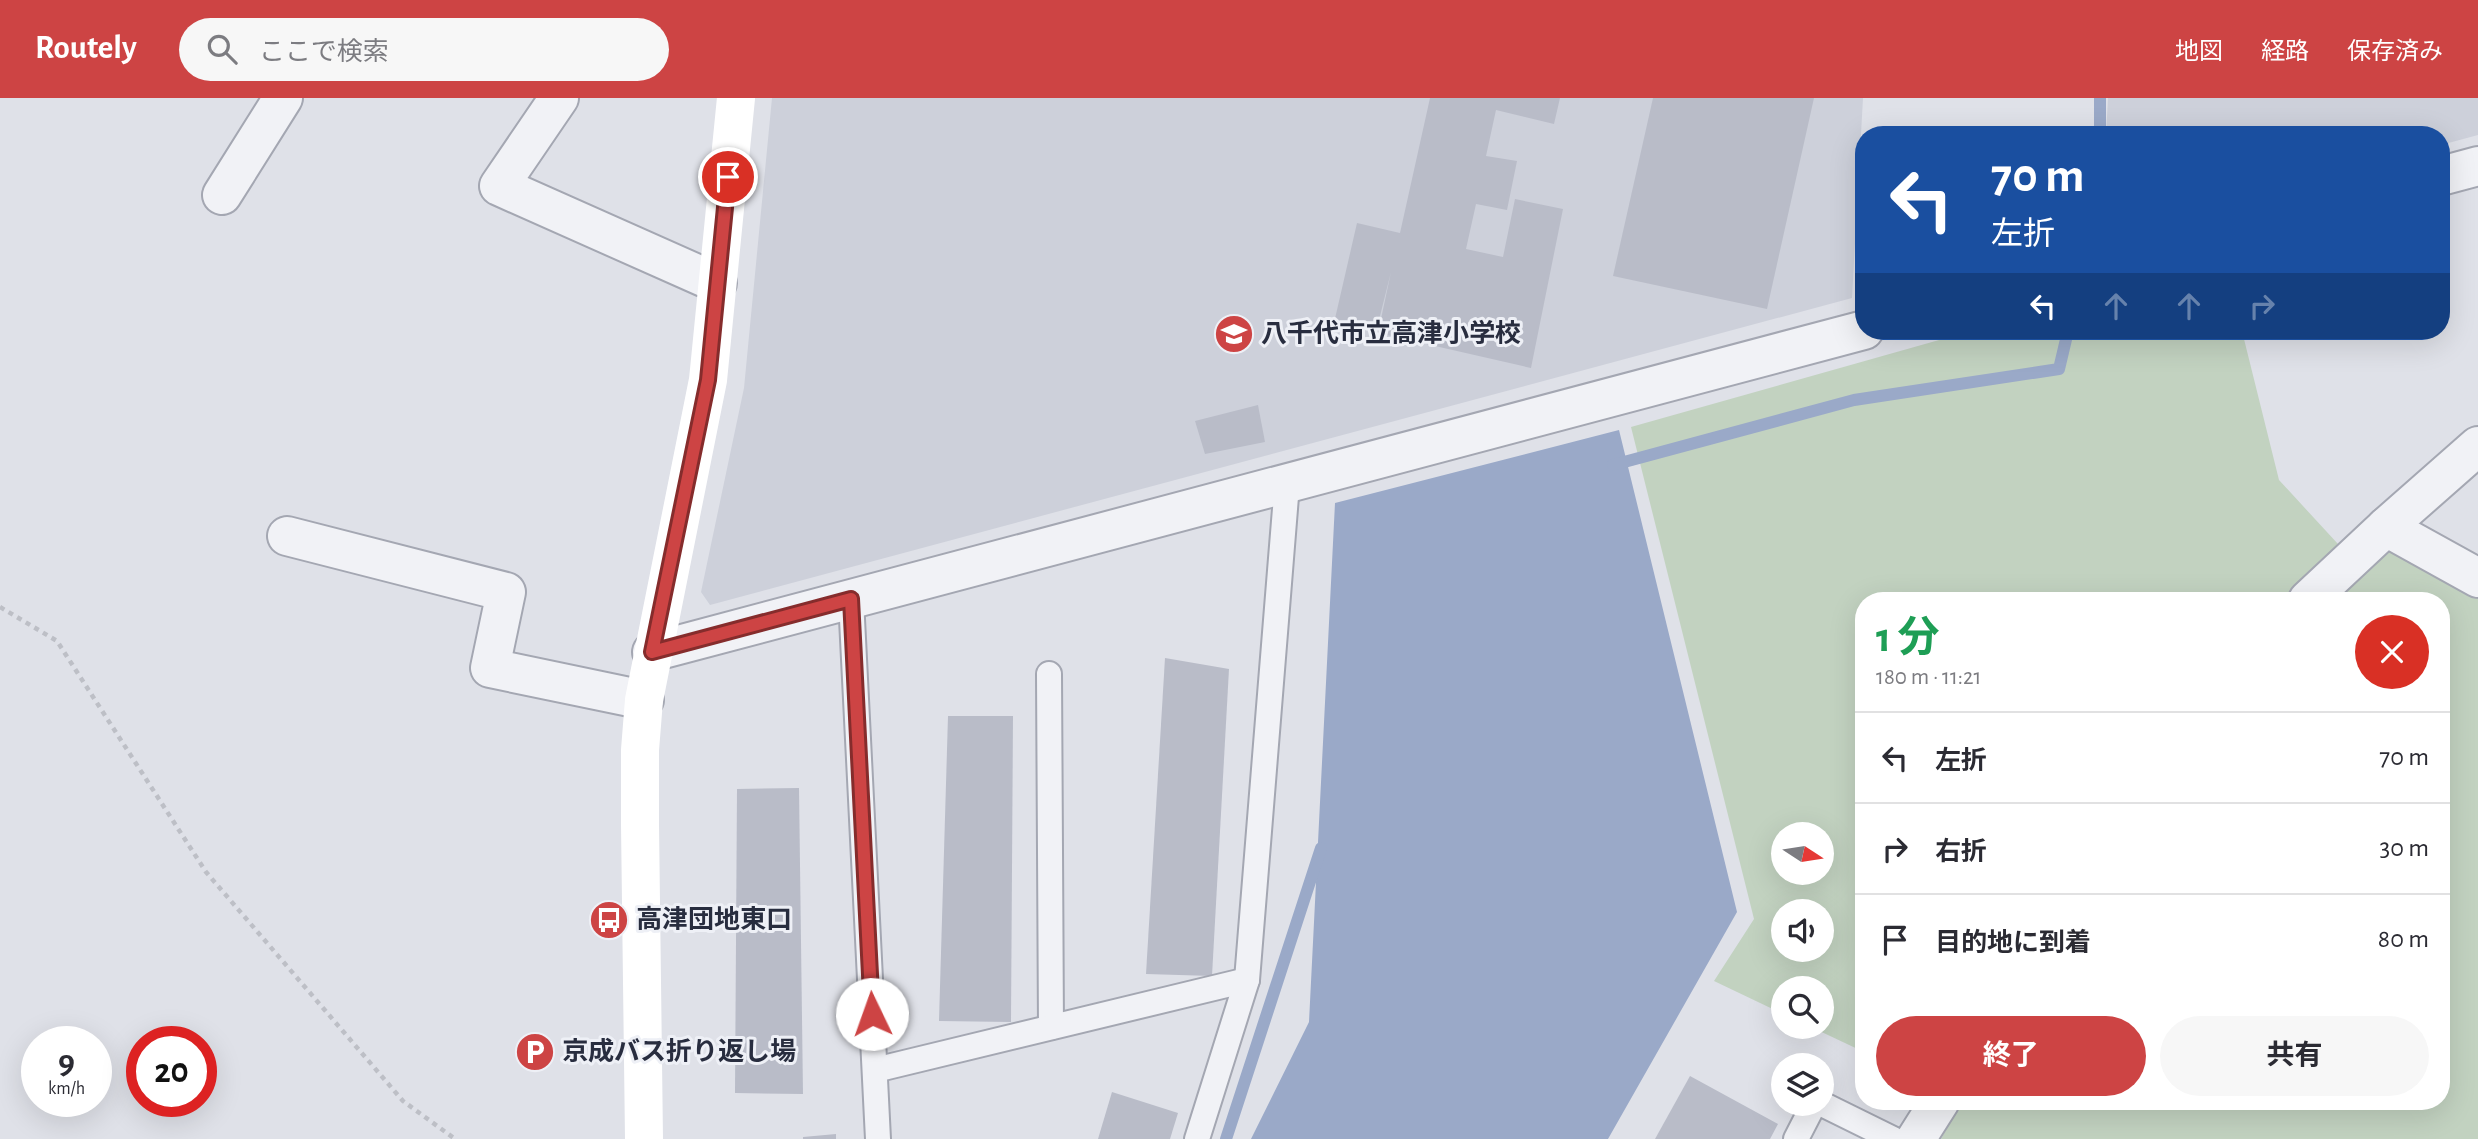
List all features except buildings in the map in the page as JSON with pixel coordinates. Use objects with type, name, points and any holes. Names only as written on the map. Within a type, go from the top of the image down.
[{"type":"street","points":[[222,195],[283,98]]},
{"type":"street","points":[[559,98],[499,186],[717,283]]},
{"type":"street","points":[[644,1139],[640,750],[644,700],[708,380],[736,98]]},
{"type":"street","points":[[2450,174],[2478,166]]},
{"type":"street","points":[[652,652],[1855,332]]},
{"type":"street","points":[[2317,592],[2478,446]]},
{"type":"street","points":[[2386,527],[2478,578]]},
{"type":"street","points":[[287,536],[506,592],[490,668],[644,700]]},
{"type":"street","points":[[1916,1139],[1934,1110]]},
{"type":"lane","points":[[1197,1139],[1247,980],[1287,484]]},
{"type":"lane","points":[[851,599],[878,1139]]},
{"type":"lane","points":[[1049,674],[1051,1027]]},
{"type":"lane","points":[[875,1070],[1247,980]]},
{"type":"lane","points":[[1834,1110],[1893,1139]]},
{"type":"lane","points":[[1796,1139],[1808,1116]]},
{"type":"path","points":[[0,607],[57,641],[206,872],[403,1101],[455,1139]]},
{"type":"shaded area","name":"八千代市立高津小学校","points":[[772,98],[1863,98],[1861,126],[1855,126],[1852,298],[710,605],[701,592],[744,388]]},
{"type":"shaded area","points":[[2108,98],[2478,98],[2478,135],[2450,143],[2450,126],[2106,126]]},
{"type":"green space","points":[[1939,340],[2244,340],[2279,480],[2338,544],[2290,592],[1855,592],[1855,1048],[1834,1038],[1834,976],[1771,976],[1771,1008],[1714,981],[1754,919],[1631,427]]},
{"type":"green space","points":[[2389,551],[2478,599],[2478,1139],[1941,1139],[1957,1110],[2450,1110],[2450,592],[2345,592]]},
{"type":"water","points":[[1619,430],[1737,912],[1608,1139],[1251,1139],[1309,1022],[1335,503]]},
{"type":"waterway","points":[[2100,98],[2100,126]]},
{"type":"waterway","points":[[1613,465],[1854,400],[2059,369],[2066,340]]},
{"type":"waterway","points":[[1226,1139],[1321,848]]},
{"type":"place","name":"八千代市立高津小学校","points":[[1234,334]]},
{"type":"place","name":"高津団地東口","points":[[609,920]]},
{"type":"place","name":"京成バス折り返し場","points":[[535,1052]]},
{"type":"route","points":[[728,177],[708,380],[652,652],[851,599],[872,1014]]}]
